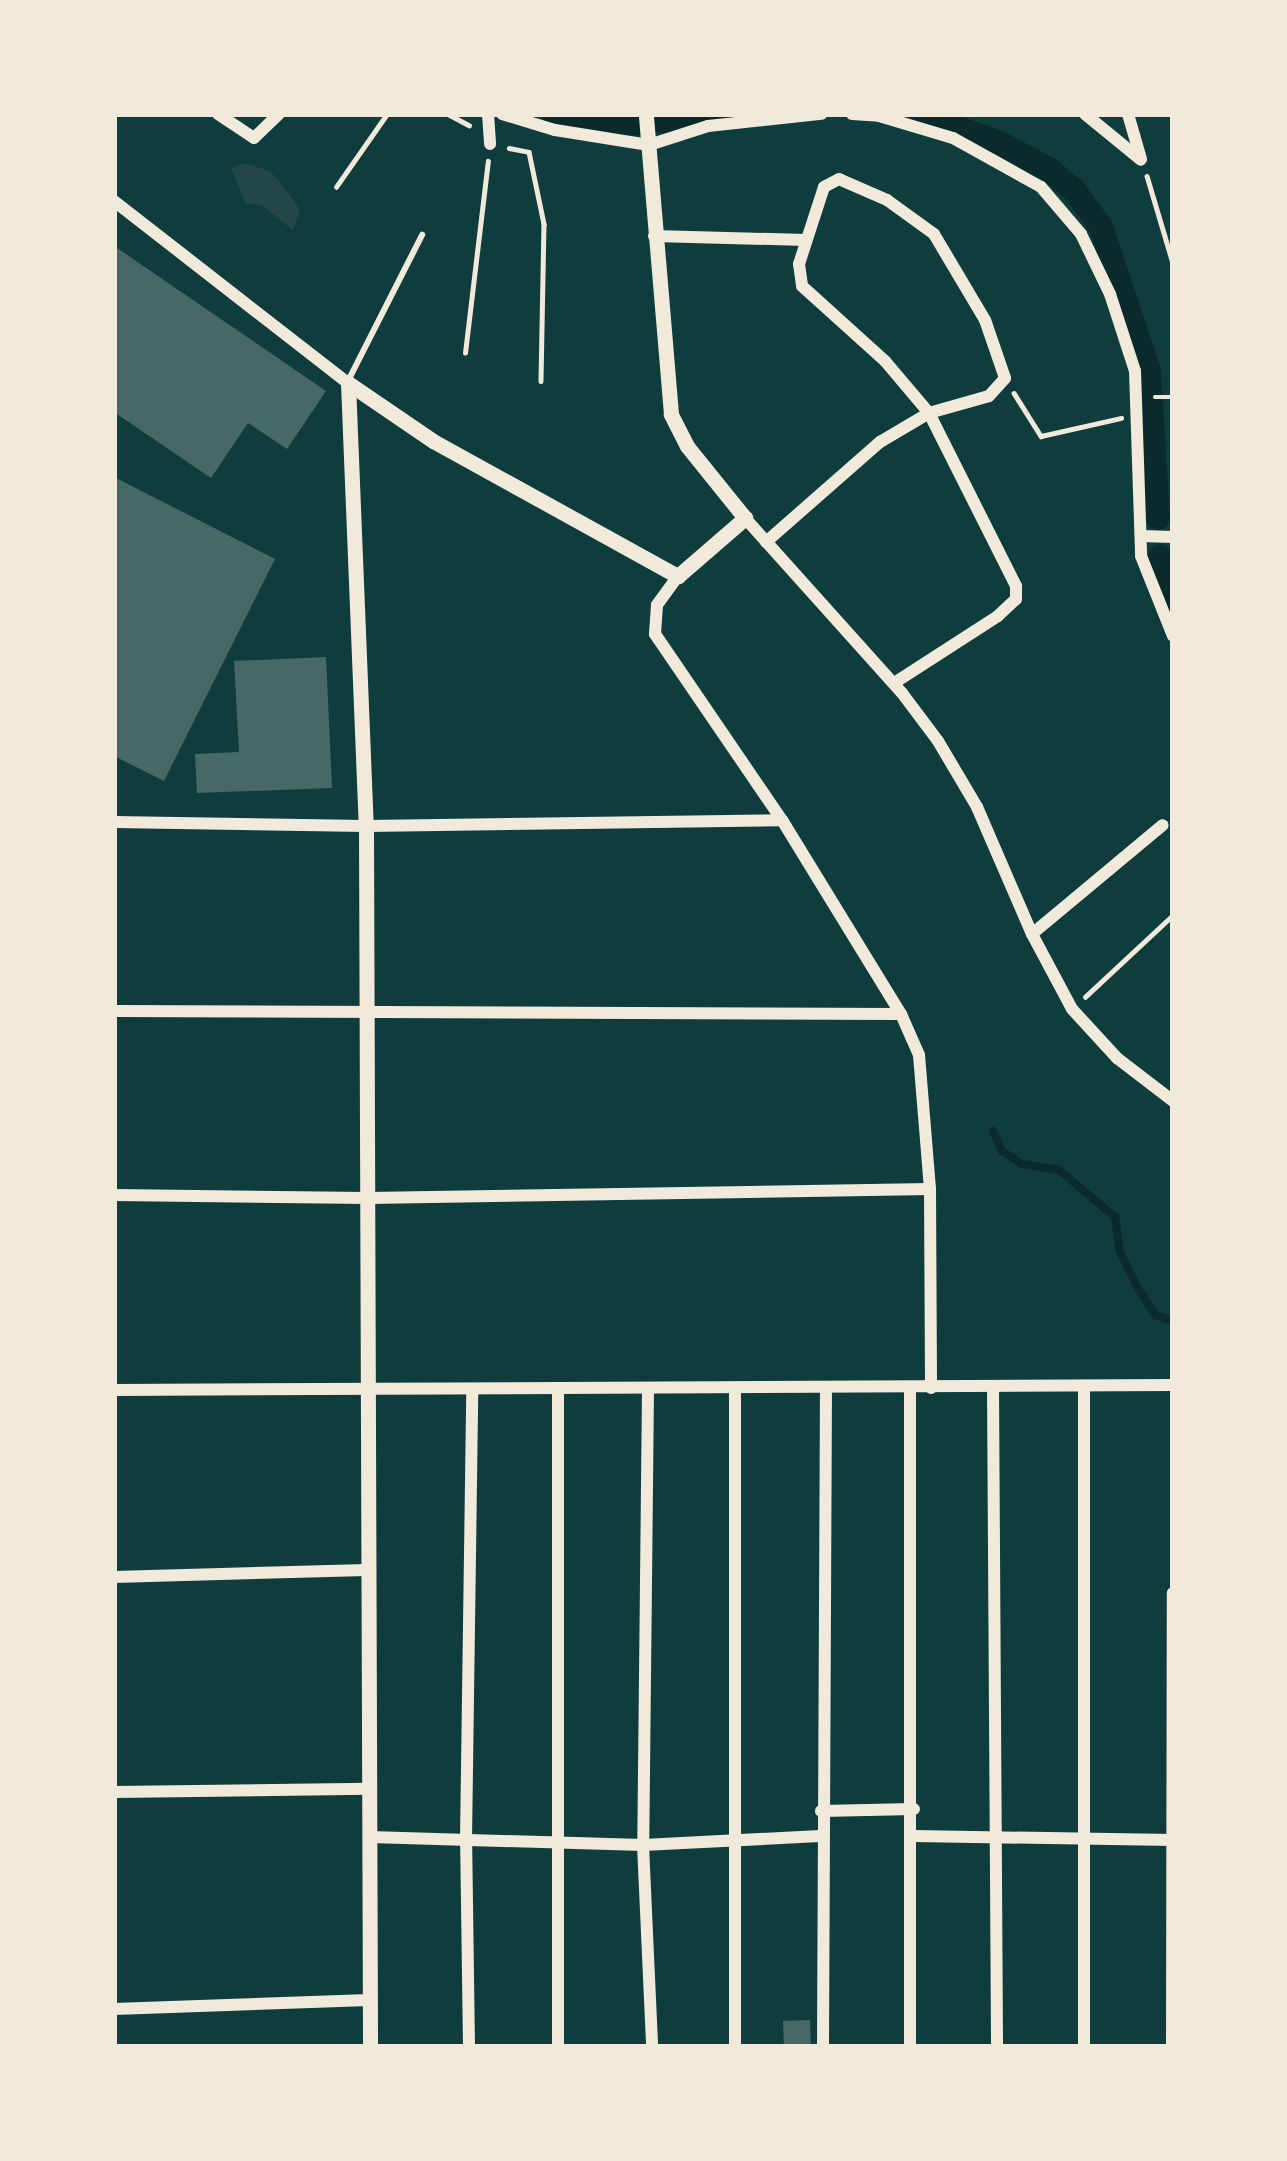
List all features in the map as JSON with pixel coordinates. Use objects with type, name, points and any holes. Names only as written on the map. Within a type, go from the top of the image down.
[{"type":"street","points":[[218,114],[242,135],[254,138],[279,114]]},
{"type":"street","points":[[488,114],[490,144]]},
{"type":"street","points":[[502,114],[555,130],[648,139],[709,126],[821,114]]},
{"type":"street","points":[[646,114],[671,414],[687,446],[745,518],[894,683],[938,741],[977,808],[1032,934],[1072,1009],[1117,1058],[1173,1101]]},
{"type":"street","points":[[852,114],[879,116],[953,138],[1041,188],[1064,211],[1110,293],[1135,371],[1141,536],[1150,587],[1173,636]]},
{"type":"street","points":[[1085,114],[1141,160]]},
{"type":"street","points":[[1128,114],[1141,160]]},
{"type":"street","points":[[766,542],[846,468],[929,412],[989,396],[1004,382],[985,320],[952,260],[921,222],[867,190],[833,179],[824,187],[799,264],[802,286],[874,350],[929,412],[1012,572],[1016,599],[894,683]]},
{"type":"street","points":[[114,201],[347,382],[434,441],[678,576]]},
{"type":"street","points":[[654,236],[806,240]]},
{"type":"street","points":[[347,382],[366,826],[370,2047]]},
{"type":"street","points":[[745,518],[678,576],[657,604],[655,634],[782,820],[901,1014],[919,1055],[930,1189],[931,1388]]},
{"type":"street","points":[[1141,536],[1173,537]]},
{"type":"street","points":[[114,822],[366,826],[782,820]]},
{"type":"street","points":[[1032,934],[1162,825]]},
{"type":"street","points":[[114,1011],[901,1014]]},
{"type":"street","points":[[114,1195],[368,1198],[930,1189]]},
{"type":"street","points":[[114,1390],[1173,1385]]},
{"type":"street","points":[[993,1387],[997,2047]]},
{"type":"street","points":[[1084,1387],[1084,2047]]},
{"type":"street","points":[[735,1388],[739,1839],[735,2047]]},
{"type":"street","points":[[910,1388],[914,1809],[910,2047]]},
{"type":"street","points":[[824,2047],[820,1836],[826,1389]]},
{"type":"street","points":[[469,2047],[466,1840],[472,1390]]},
{"type":"street","points":[[557,2047],[558,1390]]},
{"type":"street","points":[[648,1390],[643,1845],[652,2047]]},
{"type":"street","points":[[114,1577],[367,1570]]},
{"type":"street","points":[[1172,2047],[1173,1593]]},
{"type":"street","points":[[114,1792],[370,1790]]},
{"type":"street","points":[[821,1810],[914,1809]]},
{"type":"street","points":[[370,1837],[643,1845],[820,1836]]},
{"type":"street","points":[[914,1836],[1172,1840]]},
{"type":"street","points":[[114,2009],[369,2000]]},
{"type":"lane","points":[[347,382],[422,235]]},
{"type":"path","points":[[336,187],[387,114]]},
{"type":"path","points":[[448,114],[490,144],[529,152],[544,224],[541,380]]},
{"type":"path","points":[[466,353],[490,144]]},
{"type":"path","points":[[1141,160],[1173,262]]},
{"type":"path","points":[[1004,382],[1041,436],[1138,415]]},
{"type":"path","points":[[1163,397],[1173,398]]},
{"type":"path","points":[[1072,1009],[1173,915]]},
{"type":"shaded area","points":[[244,163],[270,171],[287,191],[300,210],[293,230],[261,205],[246,204],[231,168]]},
{"type":"building","points":[[114,246],[326,391],[287,449],[248,423],[211,478],[114,412]]},
{"type":"building","points":[[114,477],[275,559],[164,781],[114,756]]},
{"type":"building","points":[[326,657],[332,788],[197,793],[195,754],[239,752],[234,661]]},
{"type":"building","points":[[810,2020],[811,2047],[784,2047],[783,2021]]},
{"type":"waterway","points":[[554,114],[620,124],[744,114]]},
{"type":"waterway","points":[[920,114],[1000,143],[1050,170],[1074,190],[1101,227],[1149,371],[1158,518]]},
{"type":"waterway","points":[[1160,557],[1161,580],[1173,612]]},
{"type":"waterway","points":[[993,1131],[1002,1151],[1022,1164],[1059,1170],[1115,1217],[1120,1252],[1135,1283],[1155,1315],[1173,1321]]}]
